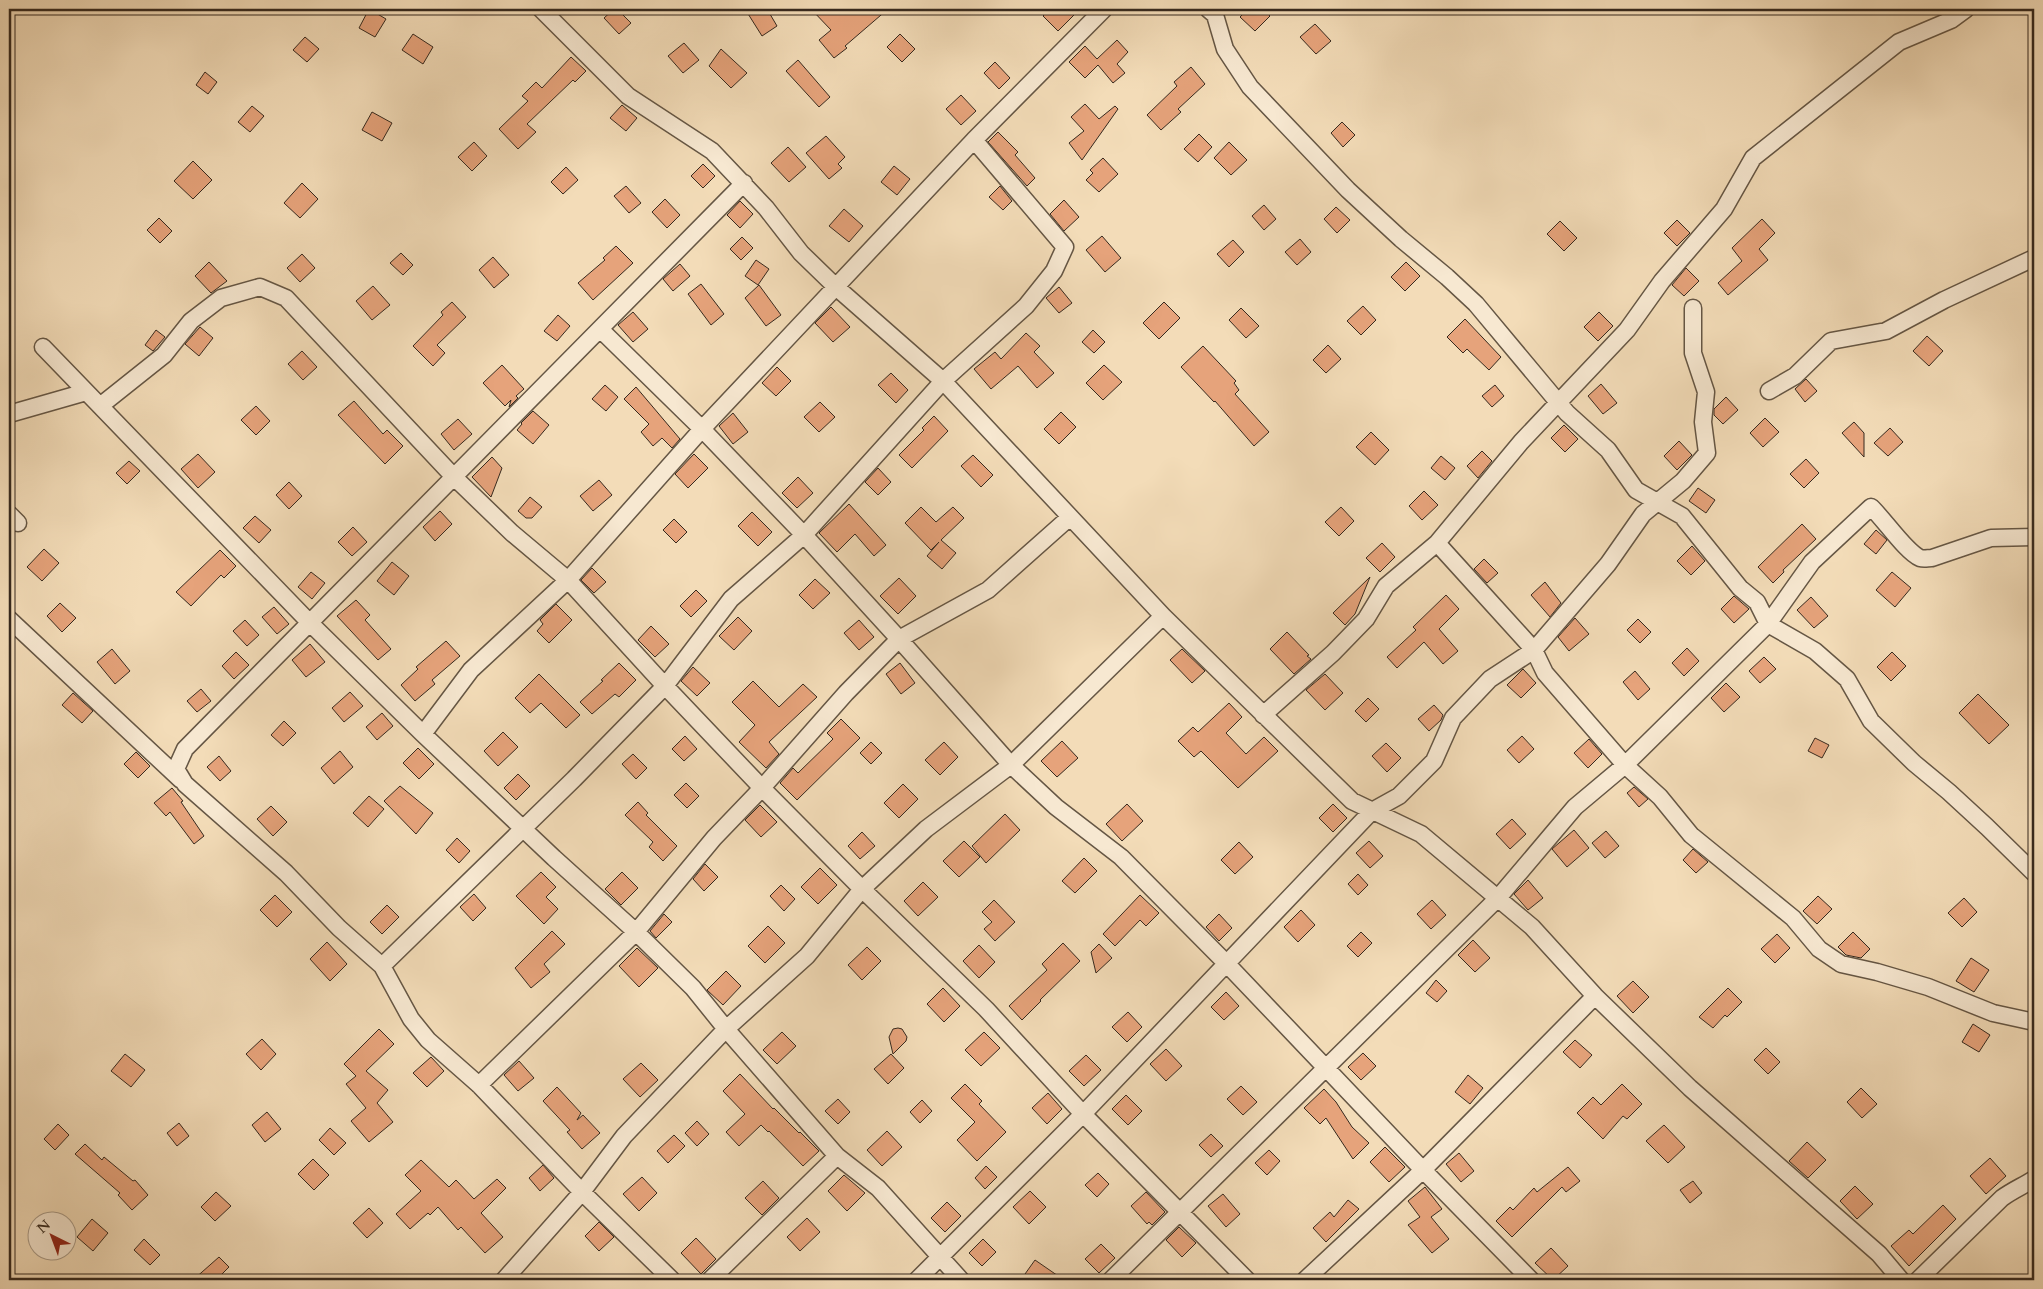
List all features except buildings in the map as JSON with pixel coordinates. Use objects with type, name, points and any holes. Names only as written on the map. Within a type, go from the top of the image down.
[{"type":"street","points":[[541,9],[628,96],[712,151],[766,208],[801,253],[836,287],[943,380],[1163,616],[1352,801],[1422,834],[1532,927],[1596,996],[1690,1088],[1879,1254],[1901,1280]]},
{"type":"street","points":[[423,734],[471,670],[568,580],[702,429],[974,140],[1104,9]]},
{"type":"street","points":[[1208,9],[1215,15],[1225,49],[1250,87],[1348,190],[1476,304],[1560,402],[1567,413],[1608,450],[1636,490],[1682,516],[1740,588],[1757,602],[1768,624],[1815,651],[1847,680],[1871,721],[1914,763],[1987,827],[2034,873]]},
{"type":"street","points":[[1263,715],[1333,653],[1366,619],[1386,586],[1437,543],[1521,442],[1627,330],[1662,281],[1724,209],[1752,158],[1899,42],[1951,20],[1966,9]]},
{"type":"street","points":[[382,966],[574,779],[665,686],[731,598],[804,536],[943,380],[1026,306],[1054,271],[1065,247],[974,140]]},
{"type":"street","points":[[185,784],[176,769],[185,749],[744,183]]},
{"type":"street","points":[[1769,391],[1795,376],[1831,341],[1886,331],[1944,300],[2034,258]]},
{"type":"street","points":[[100,406],[164,355],[191,321],[221,298],[260,287],[286,298],[454,477],[512,534],[568,580],[762,788],[986,1010],[1083,1114],[1247,1280]]},
{"type":"street","points":[[917,1280],[1083,1114],[1372,811],[1399,796],[1434,761],[1453,718],[1490,679],[1534,650],[1608,564],[1643,514],[1683,481],[1707,452],[1703,422],[1706,392],[1693,353],[1693,308]]},
{"type":"street","points":[[600,329],[702,429],[804,536],[1011,765],[1056,807],[1121,857],[1226,963],[1423,1170],[1531,1280]]},
{"type":"street","points":[[43,347],[310,623],[423,734],[636,932],[693,988],[726,1029],[837,1156],[878,1188],[961,1280]]},
{"type":"street","points":[[9,414],[86,392]]},
{"type":"street","points":[[1111,1280],[1498,898],[1575,807],[1625,765],[1768,624],[1812,562],[1871,507],[1915,555],[1923,559],[1932,558],[1991,538],[2034,537]]},
{"type":"street","points":[[479,1085],[636,932],[714,838],[762,788],[846,693],[899,639],[988,590],[1070,517]]},
{"type":"street","points":[[1437,543],[1534,650],[1546,673],[1625,765],[1660,797],[1691,834],[1792,918],[1819,949],[1841,964],[1928,987],[1993,1012],[2034,1022]]},
{"type":"street","points":[[504,1280],[582,1192],[624,1136],[726,1029],[807,956],[862,889],[926,828],[1011,765],[1163,616]]},
{"type":"street","points":[[9,619],[185,784],[286,872],[339,928],[382,966],[411,1018],[422,1033],[479,1085],[582,1192],[672,1280]]},
{"type":"street","points":[[1305,1280],[1423,1170],[1596,996]]},
{"type":"street","points":[[710,1280],[837,1156]]},
{"type":"street","points":[[1918,1280],[2002,1198],[2015,1188],[2024,1186],[2034,1179]]}]
